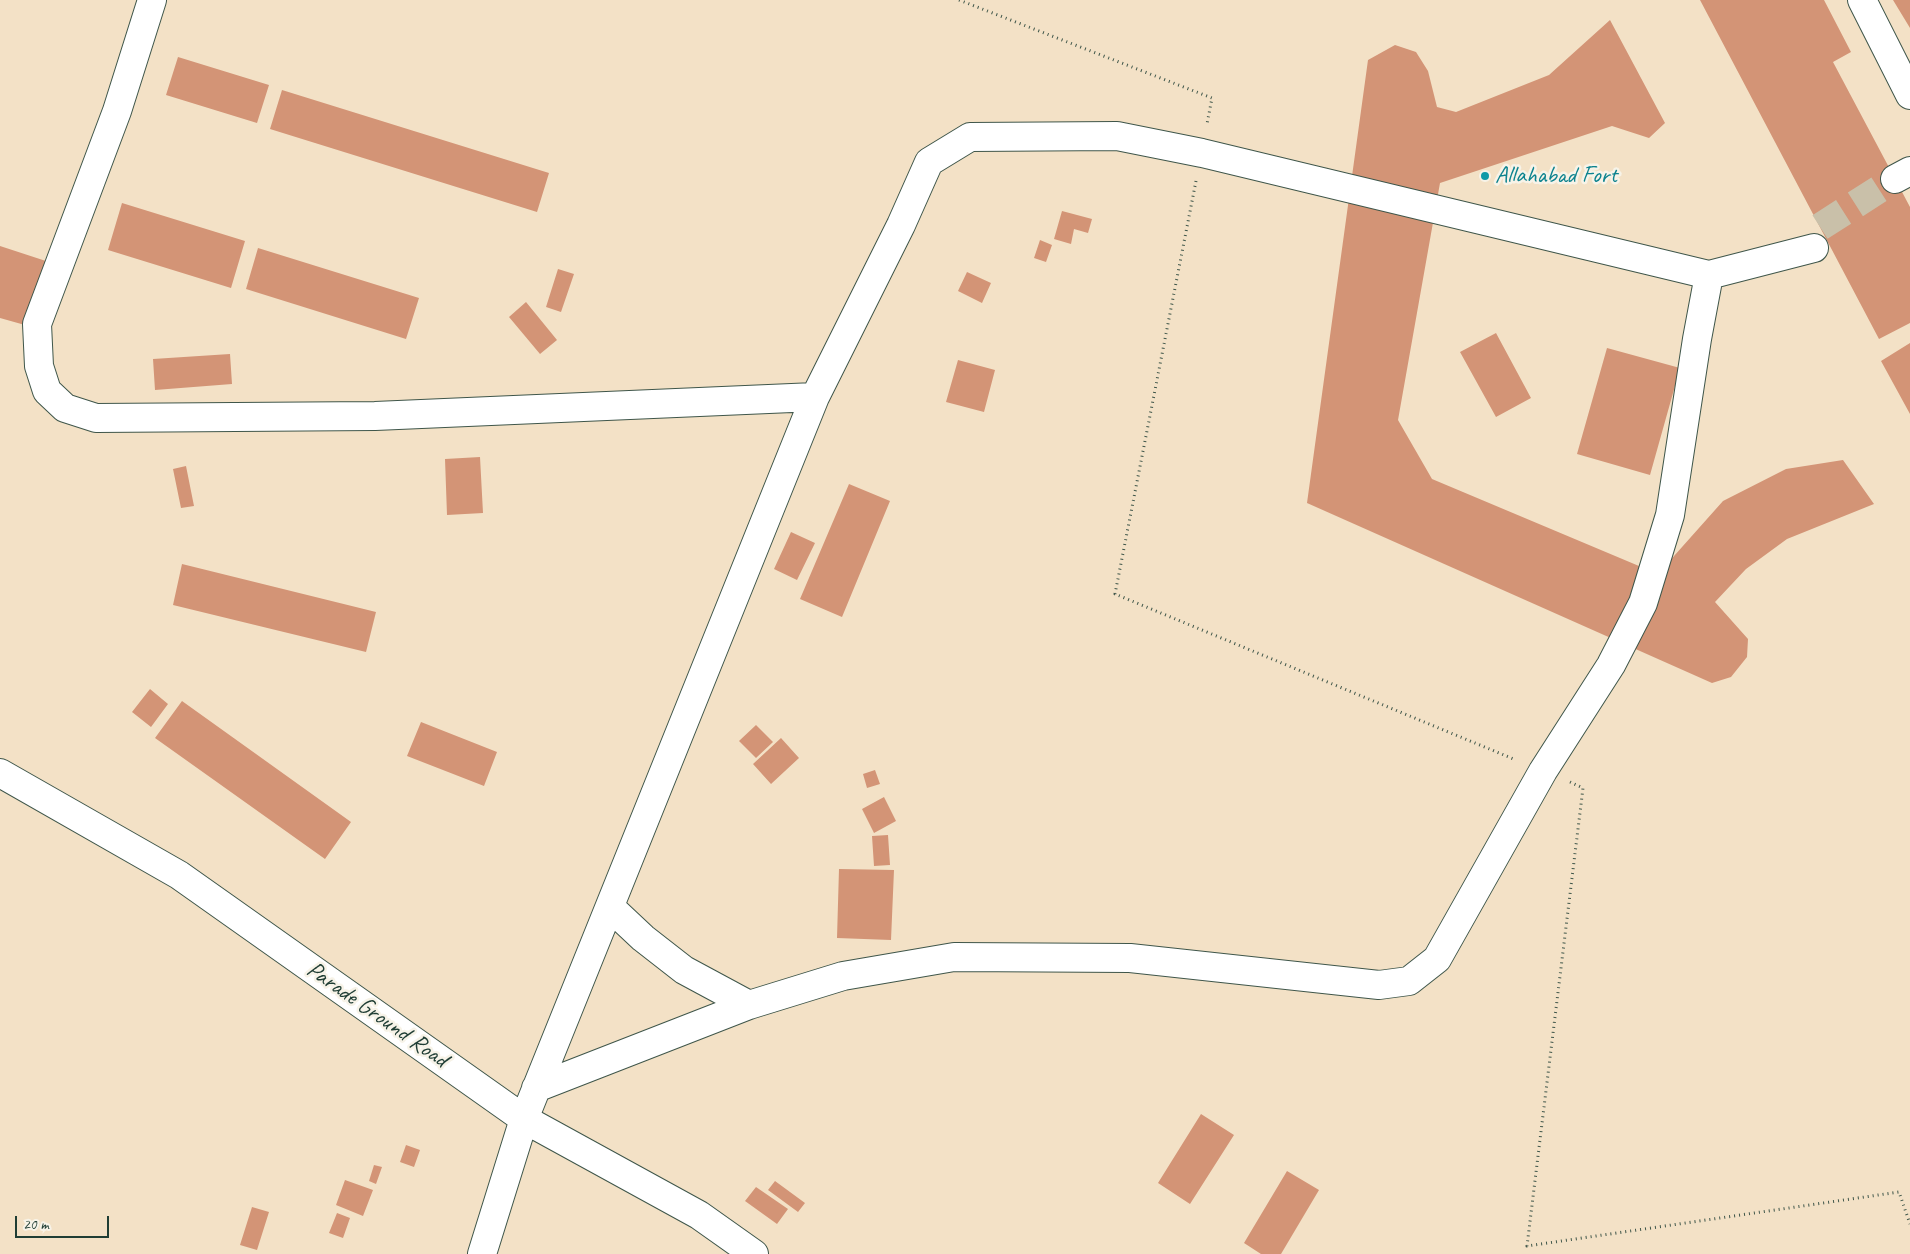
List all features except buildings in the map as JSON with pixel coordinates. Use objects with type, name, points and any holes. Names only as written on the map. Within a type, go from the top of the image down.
[{"type":"lane","points":[[152,0],[117,111],[37,324],[41,375],[47,391],[65,408],[96,418],[375,416],[815,397]]},
{"type":"lane","points":[[1862,0],[1910,95]]},
{"type":"lane","points":[[482,1254],[524,1119],[536,1088],[815,397],[901,225],[929,162],[970,137],[1117,136],[1202,153],[1709,275],[1814,248]]},
{"type":"lane","points":[[536,1088],[749,1005],[842,976],[954,957],[1130,958],[1379,985],[1409,981],[1437,959],[1543,772],[1611,665],[1643,603],[1670,515],[1697,339],[1709,275]]},
{"type":"lane","name":"Parade Ground Road","points":[[0,773],[179,875],[524,1119],[699,1215],[754,1254]]},
{"type":"lane","points":[[610,907],[644,938],[684,970],[749,1005]]},
{"type":"path","points":[[959,0],[1212,98],[1115,594],[1583,788],[1527,1246],[1900,1192],[1910,1224]]},
{"type":"tunnel","points":[[1820,227],[1895,179]]},
{"type":"place","name":"Allahabad Fort","points":[[1485,176]]}]
